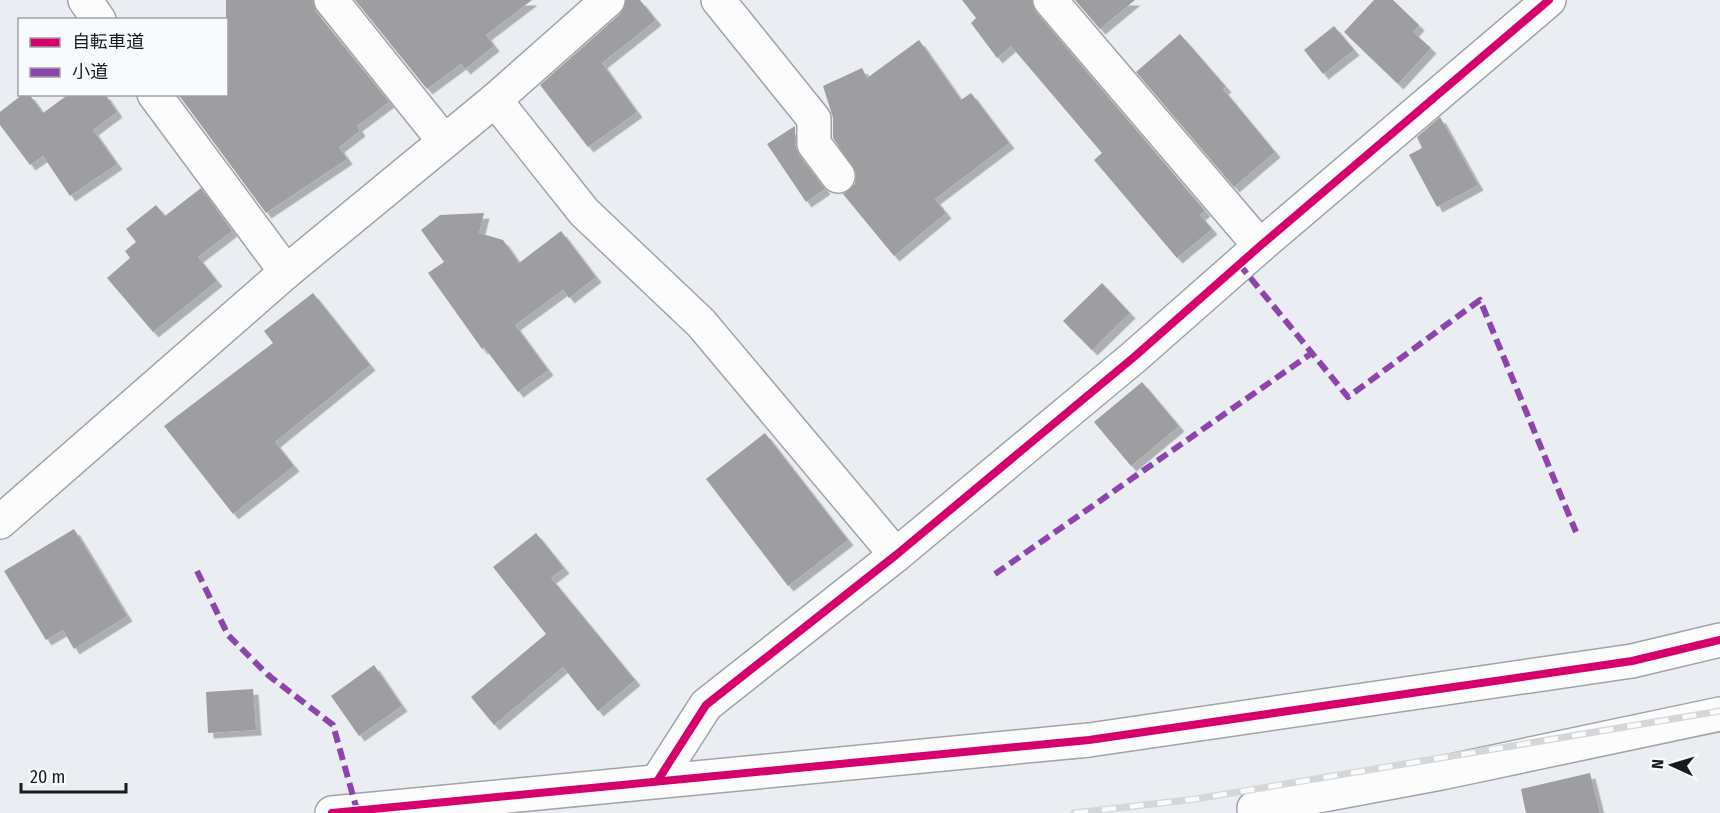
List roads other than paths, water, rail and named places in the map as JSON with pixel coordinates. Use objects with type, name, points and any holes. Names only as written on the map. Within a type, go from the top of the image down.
[{"type":"street","points":[[85,0],[98,18]]},
{"type":"street","points":[[331,0],[444,141]]},
{"type":"street","points":[[718,0],[814,119],[814,144],[838,176]]},
{"type":"street","points":[[1050,0],[1260,246]]},
{"type":"street","points":[[658,780],[706,705],[896,555],[1134,357],[1260,246],[1549,0]]},
{"type":"street","points":[[0,522],[286,272],[495,100],[589,6]]},
{"type":"street","points":[[155,96],[286,272]]},
{"type":"street","points":[[495,100],[584,212],[701,323],[896,555]]},
{"type":"street","points":[[332,813],[1089,740],[1632,661],[1720,640]]},
{"type":"street","points":[[1254,808],[1441,773],[1720,714]]},
{"type":"railway","points":[[1074,813],[1196,799],[1720,711]]}]
